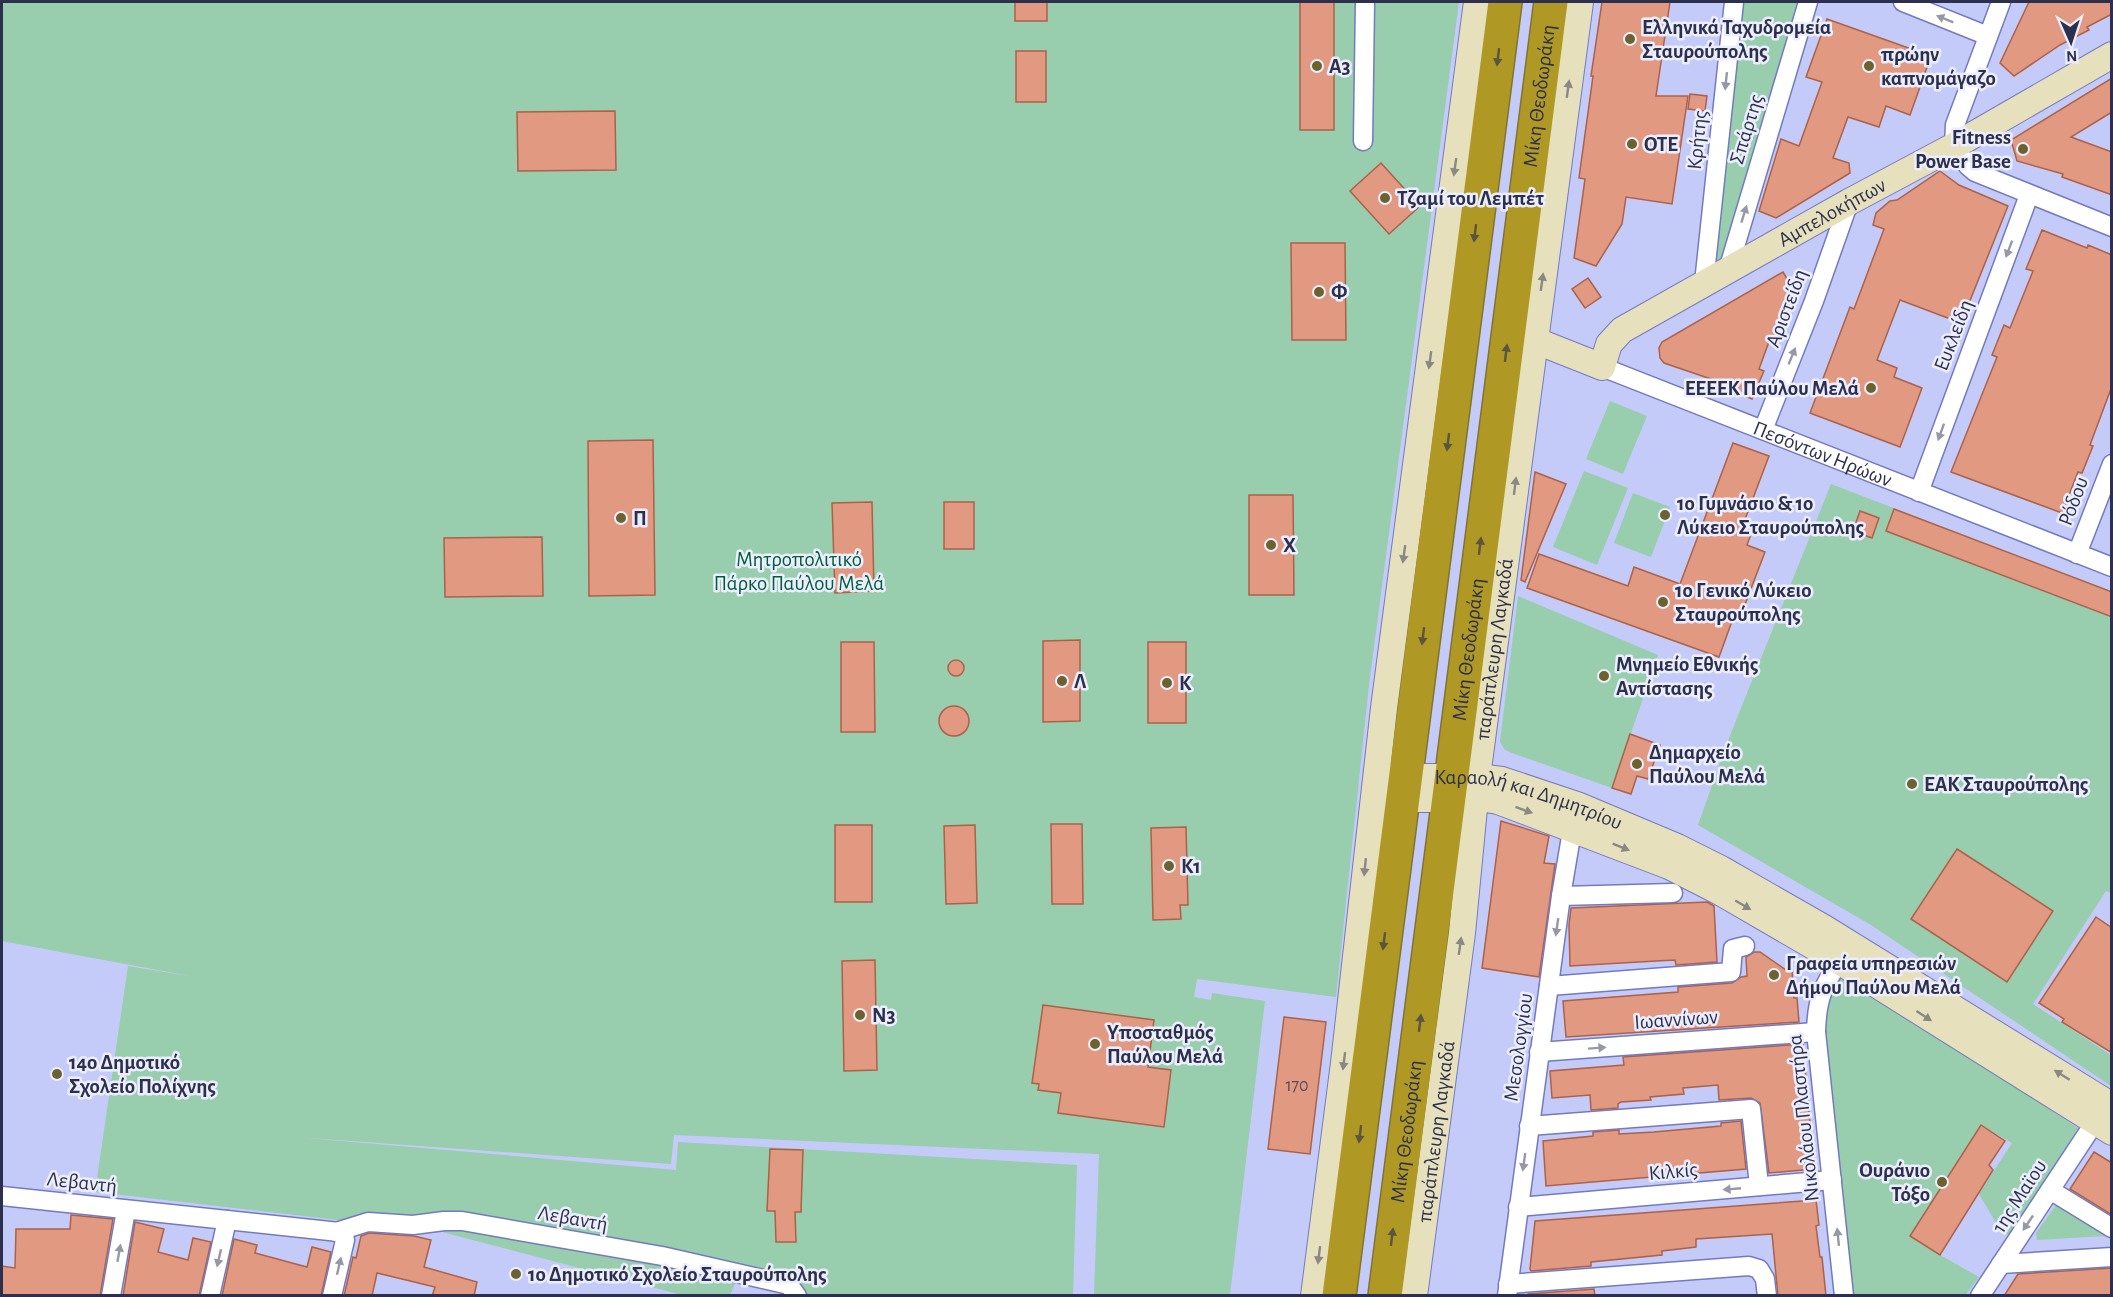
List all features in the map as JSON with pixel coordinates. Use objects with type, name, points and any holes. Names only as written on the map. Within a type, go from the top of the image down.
[{"type":"highway","points":[[1339,1296],[1389,788],[1477,111],[1505,2]]},
{"type":"highway","name":"Μίκη Θεοδωράκη","points":[[1385,1296],[1463,788],[1551,2]]},
{"type":"street","points":[[1363,141],[1365,2]]},
{"type":"street","points":[[1477,2],[1477,111]]},
{"type":"street","name":"παράπλευρη Λαγκαδά","points":[[1414,1296],[1461,933],[1463,788],[1534,340],[1580,2]]},
{"type":"street","name":"Κρήτης","points":[[1704,283],[1734,2]]},
{"type":"street","name":"Σπάρτης","points":[[1728,270],[1808,2]]},
{"type":"street","points":[[1903,2],[1988,36]]},
{"type":"street","points":[[2001,2],[1956,121],[1954,146],[1975,172],[2112,227]]},
{"type":"street","name":"Αμπελοκήπων","points":[[1602,367],[1609,344],[1622,330],[1849,202],[1954,146],[2112,55]]},
{"type":"street","name":"Ευκλείδη","points":[[1919,492],[2029,195]]},
{"type":"street","name":"Αριστείδη","points":[[1763,430],[1814,301],[1849,202]]},
{"type":"street","name":"Πεσόντων Ηρώων","points":[[1534,340],[2112,567]]},
{"type":"street","name":"Ρόδου","points":[[2077,554],[2112,464]]},
{"type":"street","name":"Καραολή και Δημητρίου","points":[[1389,788],[1463,788],[1502,780],[1575,817],[1673,856],[1721,869],[1844,953],[2106,1120]]},
{"type":"street","points":[[1314,1296],[1344,1063],[1389,788]]},
{"type":"street","name":"Μεσολογγίου","points":[[1508,1290],[1561,896],[1575,817]]},
{"type":"street","points":[[1561,896],[1673,893]]},
{"type":"street","points":[[1549,986],[1731,972],[1733,949],[1746,946]]},
{"type":"street","name":"Νικολάου Πλαστήρα","points":[[1844,953],[1821,991],[1817,1005],[1816,1032],[1844,1296]]},
{"type":"street","name":"Ιωαννίνων","points":[[1539,1052],[1816,1032]]},
{"type":"street","points":[[1529,1126],[1751,1108],[1759,1186]]},
{"type":"street","name":"1ης Μαϊου","points":[[1980,1296],[2050,1190],[2106,1120]]},
{"type":"street","name":"Κιλκίς","points":[[1518,1207],[1832,1180]]},
{"type":"street","points":[[2050,1190],[2112,1228]]},
{"type":"street","name":"Λεβαντή","points":[[2,1196],[340,1234],[368,1222],[413,1225],[462,1221],[662,1256],[789,1285],[797,1296]]},
{"type":"street","points":[[111,1296],[126,1210]]},
{"type":"street","points":[[210,1296],[227,1220]]},
{"type":"street","points":[[332,1296],[340,1234]]},
{"type":"street","points":[[2001,1264],[2112,1257]]},
{"type":"street","points":[[1508,1290],[1749,1266],[1759,1269],[1765,1279],[1767,1296]]},
{"type":"green space","name":"Μητροπολιτικό Πάρκο Παύλου Μελά","points":[[2,2],[1459,2],[1369,685],[1336,997],[1197,979],[1194,997],[1211,1000],[1212,993],[1265,1001],[1230,1295],[1094,1295],[1099,1154],[674,1135],[671,1164],[295,1137],[676,1170],[678,1142],[1077,1165],[1073,1296],[802,1296],[736,1281],[730,1295],[682,1295],[442,1232],[95,1192],[128,966],[195,977],[2,941]]},
{"type":"green space","points":[[1734,2],[1808,2],[1728,270],[1704,283]]},
{"type":"green space","points":[[1610,401],[1647,416],[1623,474],[1586,459]]},
{"type":"green space","points":[[1584,471],[1628,488],[1597,565],[1553,547]]},
{"type":"green space","name":"EAK Σταυρούπολης","points":[[1831,484],[2111,592],[2111,893],[2106,891],[2033,1004],[2111,1055],[2111,1086],[1871,925],[1698,825],[1727,743]]},
{"type":"green space","points":[[1633,493],[1670,507],[1651,557],[1614,543]]},
{"type":"green space","points":[[1518,596],[1658,655],[1612,788],[1509,752],[1504,749],[1500,741]]},
{"type":"green space","name":"Ουράνιο Τόξο","points":[[1840,972],[2078,1128],[2009,1236],[1996,1223],[1979,1194],[2012,1143],[1982,1126],[1940,1255],[1979,1277],[1966,1295],[1852,1295],[1824,1029],[1828,993]]},
{"type":"green space","points":[[2057,1204],[2109,1233],[2106,1236],[2037,1240],[2036,1233]]},
{"type":"building","points":[[1015,2],[1047,2],[1047,21],[1015,21]]},
{"type":"building","name":"Α3","points":[[1300,2],[1334,2],[1334,130],[1300,130]]},
{"type":"building","points":[[1602,2],[1670,2],[1656,96],[1688,96],[1672,204],[1626,197],[1622,224],[1596,266],[1574,258],[1585,179],[1579,178]]},
{"type":"building","points":[[2029,2],[2112,2],[2112,14],[2087,27],[2089,30],[2060,45],[2014,76],[2000,63]]},
{"type":"building","points":[[1827,19],[1931,56],[1910,115],[1886,106],[1879,127],[1848,117],[1833,158],[1849,163],[1850,173],[1776,218],[1759,211],[1781,139],[1799,146],[1822,82],[1806,77]]},
{"type":"building","points":[[1016,51],[1046,51],[1046,102],[1016,102]]},
{"type":"building","points":[[2112,78],[2112,112],[2071,137],[2112,152],[2112,195],[2062,177],[2063,174],[2017,161],[2011,140]]},
{"type":"building","points":[[1690,94],[1707,96],[1705,111],[1688,109]]},
{"type":"building","points":[[615,111],[616,170],[518,171],[517,112]]},
{"type":"building","name":"Τζαμί του Λεμπέτ","points":[[1381,163],[1420,206],[1389,234],[1350,191]]},
{"type":"building","points":[[1940,171],[1959,185],[2008,206],[1961,323],[1900,300],[1877,360],[1897,368],[1894,377],[1922,388],[1900,447],[1810,413],[1850,307],[1854,309],[1884,229],[1873,225],[1876,213],[1890,201],[1897,200]]},
{"type":"building","points":[[2042,230],[2087,248],[2088,245],[2112,255],[2112,386],[2090,445],[2093,446],[2082,473],[2078,472],[2062,513],[1951,472],[1997,357],[1992,355],[2004,325],[2010,328],[2033,271],[2026,269]]},
{"type":"building","name":"Φ","points":[[1291,243],[1345,243],[1346,340],[1292,340]]},
{"type":"building","points":[[1783,272],[1795,292],[1777,341],[1770,339],[1759,369],[1764,371],[1752,399],[1716,384],[1717,381],[1664,363],[1660,358],[1659,348],[1662,342]]},
{"type":"building","points":[[1588,278],[1601,297],[1585,308],[1572,289]]},
{"type":"building","name":"Π","points":[[653,440],[655,595],[589,596],[588,441]]},
{"type":"building","points":[[1733,443],[1769,456],[1744,522],[1754,526],[1747,545],[1765,552],[1741,615],[1735,613],[1719,657],[1527,588],[1539,554],[1628,586],[1634,567],[1680,584]]},
{"type":"building","points":[[1535,472],[1566,484],[1525,582],[1521,580]]},
{"type":"building","name":"Χ","points":[[1249,495],[1293,495],[1294,595],[1249,595]]},
{"type":"building","points":[[872,502],[874,591],[835,593],[832,503]]},
{"type":"building","points":[[944,502],[974,502],[974,549],[944,549]]},
{"type":"building","points":[[1894,509],[2112,592],[2112,617],[1886,531]]},
{"type":"building","points":[[1860,511],[1879,518],[1872,538],[1853,531]]},
{"type":"building","points":[[542,537],[543,596],[445,597],[444,538]]},
{"type":"building","name":"Λ","points":[[1080,640],[1080,721],[1043,722],[1043,641]]},
{"type":"building","points":[[841,642],[874,642],[875,732],[841,732]]},
{"type":"building","name":"Κ","points":[[1148,642],[1186,642],[1186,723],[1148,723]]},
{"type":"building","points":[[956,660],[962,662],[964,668],[962,674],[956,676],[950,674],[948,668],[950,662]]},
{"type":"building","points":[[954,706],[965,710],[969,721],[965,732],[954,736],[943,732],[939,721],[943,710]]},
{"type":"building","name":"Δημαρχείο Παύλου Μελά","points":[[1630,734],[1660,745],[1648,779],[1637,776],[1631,794],[1612,788]]},
{"type":"building","points":[[1501,821],[1549,836],[1544,863],[1555,864],[1539,977],[1482,968]]},
{"type":"building","points":[[1051,824],[1082,824],[1083,904],[1052,904]]},
{"type":"building","points":[[835,825],[872,825],[872,902],[835,902]]},
{"type":"building","points":[[975,825],[977,903],[946,904],[944,826]]},
{"type":"building","name":"Κ1","points":[[1186,827],[1188,905],[1180,905],[1181,919],[1153,920],[1151,828]]},
{"type":"building","points":[[1957,849],[2053,911],[2007,982],[1911,919]]},
{"type":"building","points":[[1707,902],[1714,906],[1717,962],[1676,965],[1675,960],[1570,966],[1571,908]]},
{"type":"building","points":[[2096,917],[2112,928],[2112,1053],[2062,1022],[2064,1019],[2039,1003]]},
{"type":"building","points":[[1754,952],[1760,952],[1786,970],[1792,970],[1799,1022],[1566,1037],[1563,1001],[1678,992],[1678,987],[1732,983],[1747,976],[1746,957]]},
{"type":"building","name":"Ν3","points":[[875,960],[877,1070],[844,1071],[842,961]]},
{"type":"building","name":"Υποσταθμός Παύλου Μελά","points":[[1043,1005],[1154,1020],[1148,1067],[1171,1070],[1164,1127],[1058,1113],[1061,1093],[1038,1090],[1039,1084],[1032,1083]]},
{"type":"building","points":[[1284,1017],[1326,1022],[1310,1154],[1268,1149]]},
{"type":"building","points":[[1803,1044],[1814,1169],[1769,1173],[1760,1103],[1751,1098],[1719,1100],[1718,1085],[1683,1088],[1684,1094],[1650,1097],[1651,1100],[1621,1102],[1618,1108],[1591,1110],[1590,1095],[1552,1098],[1550,1071],[1624,1065],[1623,1057]]},
{"type":"building","points":[[1741,1121],[1746,1169],[1546,1186],[1543,1141],[1593,1136],[1593,1132],[1619,1130],[1619,1134],[1654,1132],[1721,1126],[1721,1123]]},
{"type":"building","points":[[1981,1125],[2005,1141],[1989,1165],[1993,1170],[1940,1255],[1910,1236]]},
{"type":"building","points":[[770,1149],[803,1150],[801,1212],[795,1212],[796,1242],[776,1242],[775,1211],[767,1211]]},
{"type":"building","points":[[2094,1152],[2112,1163],[2112,1215],[2070,1189]]},
{"type":"building","points":[[1816,1200],[1819,1225],[1816,1226],[1826,1296],[1778,1296],[1772,1234],[1696,1239],[1696,1247],[1662,1251],[1662,1255],[1591,1262],[1591,1266],[1531,1271],[1530,1269],[1535,1221]]},
{"type":"building","points":[[71,1215],[113,1219],[100,1296],[2,1296],[2,1266],[15,1268],[16,1229],[70,1229]]},
{"type":"building","points":[[135,1222],[164,1229],[158,1252],[188,1260],[193,1238],[211,1242],[199,1296],[123,1296]]},
{"type":"building","points":[[369,1233],[414,1236],[431,1240],[424,1267],[477,1282],[474,1296],[432,1296],[435,1287],[377,1273],[372,1296],[344,1296],[353,1257],[356,1258],[361,1236]]},
{"type":"building","points":[[234,1239],[257,1245],[255,1253],[307,1267],[312,1247],[331,1252],[321,1296],[222,1296]]},
{"type":"building","points":[[2112,1268],[2112,1296],[2004,1296],[2018,1274]]},
{"type":"building","points":[[1594,1289],[1595,1296],[1527,1296],[1528,1294]]},
{"type":"place","name":"Ελληνικά Ταχυδρομεία Σταυρούπολης","points":[[1630,39]]},
{"type":"place","name":"Α3","points":[[1317,66]]},
{"type":"place","name":"πρώην καπνομάγαζο","points":[[1869,66]]},
{"type":"place","name":"ΟΤΕ","points":[[1632,144]]},
{"type":"place","name":"Fitness Power Base","points":[[2023,149]]},
{"type":"place","name":"Τζαμί του Λεμπέτ","points":[[1385,198]]},
{"type":"place","name":"Φ","points":[[1319,292]]},
{"type":"place","name":"ΕΕΕΕΚ Παύλου Μελά","points":[[1871,388]]},
{"type":"place","name":"1ο Γυμνάσιο & 1ο Λύκειο Σταυρούπολης","points":[[1665,515]]},
{"type":"place","name":"Π","points":[[621,518]]},
{"type":"place","name":"Χ","points":[[1271,545]]},
{"type":"place","name":"1ο Γενικό Λύκειο Σταυρούπολης","points":[[1663,602]]},
{"type":"place","name":"Μνημείο Εθνικής Αντίστασης","points":[[1604,676]]},
{"type":"place","name":"Λ","points":[[1062,681]]},
{"type":"place","name":"Κ","points":[[1167,683]]},
{"type":"place","name":"Δημαρχείο Παύλου Μελά","points":[[1637,764]]},
{"type":"place","name":"EAK Σταυρούπολης","points":[[1912,784]]},
{"type":"place","name":"Κ1","points":[[1169,866]]},
{"type":"place","name":"Γραφεία υπηρεσιών Δήμου Παύλου Μελά","points":[[1774,975]]},
{"type":"place","name":"Ν3","points":[[860,1015]]},
{"type":"place","name":"Υποσταθμός Παύλου Μελά","points":[[1095,1044]]},
{"type":"place","name":"14ο Δημοτικό Σχολείο Πολίχνης","points":[[57,1074]]},
{"type":"place","name":"Ουράνιο Τόξο","points":[[1942,1182]]},
{"type":"place","name":"1ο Δημοτικό Σχολείο Σταυρούπολης","points":[[516,1274]]}]
